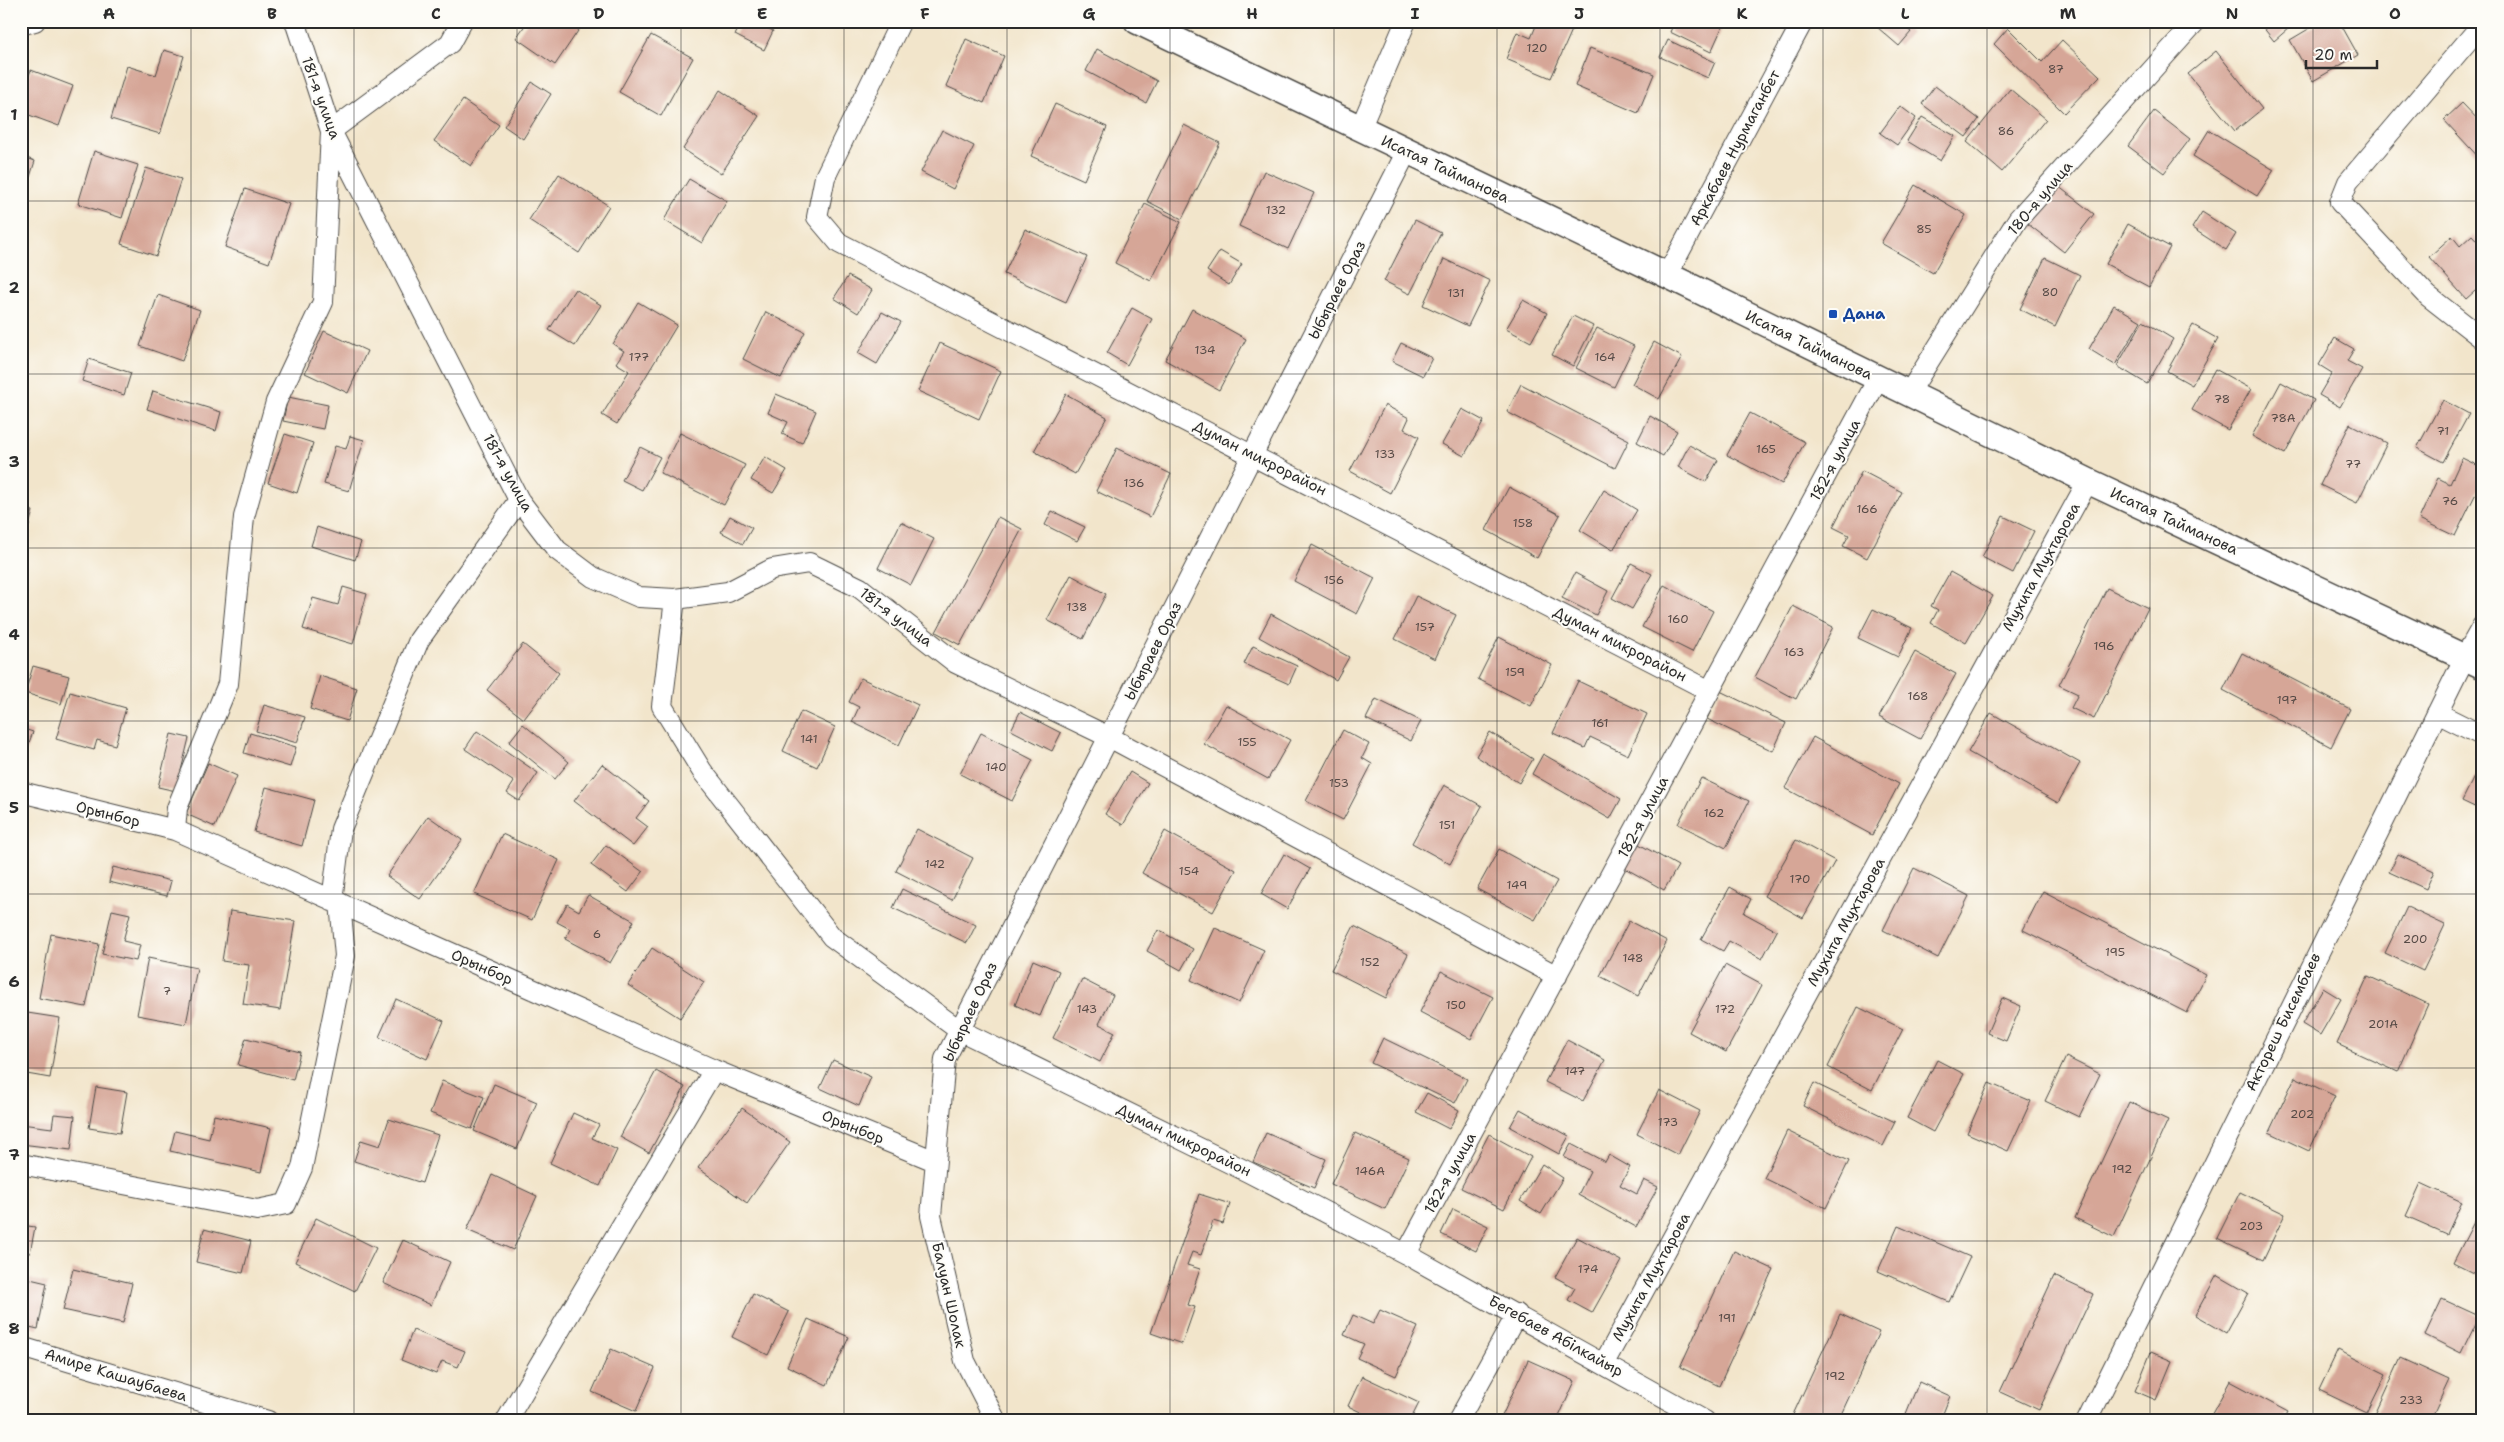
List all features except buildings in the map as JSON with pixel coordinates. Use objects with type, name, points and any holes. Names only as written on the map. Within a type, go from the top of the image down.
[{"type":"street","points":[[21,25],[36,21]]},
{"type":"street","name":"181-я улица","points":[[295,21],[331,131],[519,500],[557,550],[593,577],[639,597],[675,599],[728,592],[772,569],[809,563],[860,588],[956,663],[1109,737]]},
{"type":"street","points":[[174,830],[177,808],[228,684],[244,517],[276,402],[322,302],[331,131],[450,43],[462,21]]},
{"type":"street","name":"Думан микрорайон","points":[[901,21],[825,177],[817,217],[839,243],[1253,454],[1710,691]]},
{"type":"street","name":"Исатая Тайманова","points":[[1137,21],[1667,275],[2088,482],[2474,661]]},
{"type":"street","points":[[1360,129],[1406,21]]},
{"type":"street","name":"Аркабаев Нурмаганбет","points":[[1667,275],[1803,21]]},
{"type":"street","name":"180-я улица","points":[[1909,393],[2018,219],[2196,21]]},
{"type":"street","points":[[2483,23],[2348,182],[2340,202],[2428,296],[2483,339]]},
{"type":"street","name":"Ыбыраев Ораз","points":[[936,1161],[945,1059],[1408,152]]},
{"type":"street","name":"182-я улица","points":[[1406,1254],[1878,379]]},
{"type":"street","name":"Мухита Мухтарова","points":[[1604,1363],[2088,482]]},
{"type":"street","points":[[21,1164],[257,1210],[286,1204],[302,1168],[345,956],[336,902],[341,829],[419,640],[519,500]]},
{"type":"street","name":"Думан микрорайон","points":[[675,599],[662,706],[702,771],[832,937],[960,1030],[1248,1172],[1406,1254]]},
{"type":"street","name":"Актореш Бисембаев","points":[[2087,1421],[2436,713],[2474,661],[2483,625]]},
{"type":"street","points":[[2436,713],[2483,736]]},
{"type":"street","points":[[1109,737],[1557,976]]},
{"type":"street","name":"Орынбор","points":[[21,792],[174,830],[714,1070],[936,1161]]},
{"type":"street","points":[[506,1421],[714,1070]]},
{"type":"street","name":"Балуан Шолак","points":[[936,1161],[931,1216],[933,1225],[965,1361],[996,1421]]},
{"type":"street","name":"Бегебаев Абілкайыр","points":[[1406,1254],[1517,1314],[1705,1421]]},
{"type":"street","points":[[1458,1421],[1517,1314]]},
{"type":"street","name":"Амире Кашаубаева","points":[[21,1347],[268,1421]]},
{"type":"place","name":"Дана","points":[[1833,314]]}]
